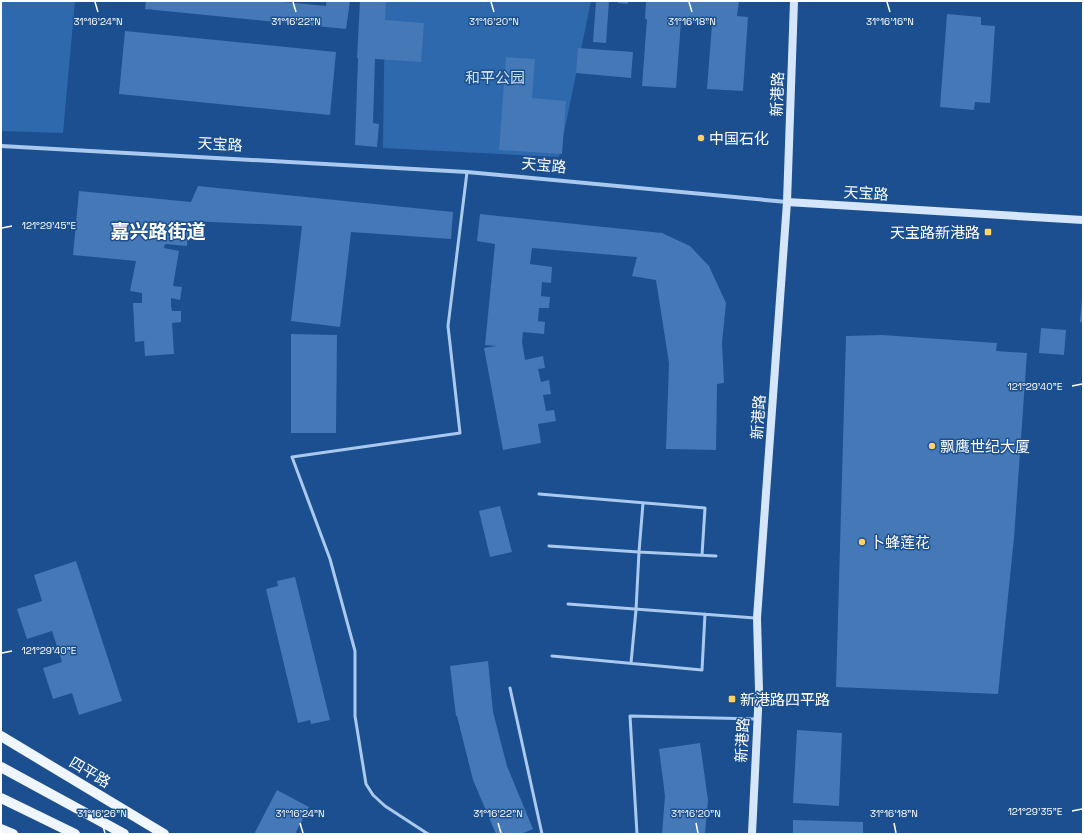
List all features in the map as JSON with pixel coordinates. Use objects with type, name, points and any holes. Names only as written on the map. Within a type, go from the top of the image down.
[{"type":"main road","name":"四平路","points":[[1,736],[164,834]]},
{"type":"main road","points":[[1,767],[124,834]]},
{"type":"main road","points":[[1,798],[75,834]]},
{"type":"main road","points":[[1,829],[13,834]]},
{"type":"street","name":"新港路","points":[[752,834],[759,690],[757,618],[787,202],[794,1]]},
{"type":"street","name":"天宝路","points":[[1,146],[468,172],[787,202],[1083,220]]},
{"type":"lane","points":[[428,834],[385,806],[373,795],[366,784],[355,716],[355,651],[330,559],[292,457],[460,433],[448,326],[468,172]]},
{"type":"lane","points":[[539,494],[705,508],[702,555]]},
{"type":"lane","points":[[631,663],[643,503]]},
{"type":"lane","points":[[549,546],[716,556]]},
{"type":"lane","points":[[568,604],[757,618]]},
{"type":"lane","points":[[552,656],[702,670],[705,614]]},
{"type":"lane","points":[[510,688],[542,834]]},
{"type":"lane","points":[[637,834],[630,716],[757,719]]},
{"type":"green space","points":[[1,1],[75,1],[63,133],[1,131]]},
{"type":"green space","name":"和平公园","points":[[385,1],[591,1],[559,157],[383,148]]},
{"type":"building","points":[[146,1],[273,1],[326,6],[326,1],[350,1],[346,29],[145,9]]},
{"type":"building","points":[[360,1],[386,1],[385,20],[424,23],[421,62],[375,59],[373,123],[379,124],[377,147],[355,145]]},
{"type":"building","points":[[596,1],[609,1],[606,43],[593,42]]},
{"type":"building","points":[[618,1],[628,1],[628,4],[618,3]]},
{"type":"building","points":[[646,1],[739,1],[737,16],[748,17],[743,91],[707,89],[712,24],[681,22],[676,88],[642,86],[647,19],[645,19]]},
{"type":"building","points":[[947,14],[981,17],[981,25],[995,26],[990,103],[975,102],[974,110],[940,107]]},
{"type":"building","points":[[125,31],[336,52],[330,115],[119,94]]},
{"type":"building","points":[[578,48],[633,52],[631,78],[576,73]]},
{"type":"building","points":[[506,57],[535,59],[532,98],[566,101],[562,154],[499,150]]},
{"type":"building","points":[[198,186],[453,212],[451,239],[351,232],[340,327],[291,321],[302,226],[190,221],[187,246],[165,244],[164,248],[179,251],[173,286],[182,287],[180,300],[171,298],[172,311],[181,311],[181,322],[172,323],[174,354],[145,356],[144,341],[135,342],[133,303],[142,303],[142,293],[130,291],[136,261],[73,255],[79,191],[191,202]]},
{"type":"building","points":[[480,214],[662,233],[690,246],[709,266],[726,303],[722,343],[724,383],[717,384],[716,450],[666,449],[669,363],[656,280],[632,276],[637,257],[532,248],[530,264],[552,267],[551,283],[542,282],[541,296],[550,297],[549,308],[539,308],[538,321],[545,322],[544,334],[523,332],[522,342],[525,360],[543,356],[545,368],[538,369],[541,382],[549,380],[551,394],[543,395],[546,411],[554,410],[556,421],[538,424],[541,443],[503,450],[484,348],[496,346],[485,345],[495,244],[477,241]]},
{"type":"building","points":[[1083,298],[1083,323],[1080,322]]},
{"type":"building","points":[[1041,328],[1066,330],[1064,355],[1039,353]]},
{"type":"building","points":[[291,334],[337,335],[336,433],[291,433]]},
{"type":"building","name":"飘鹰世纪大厦","points":[[882,335],[997,343],[996,351],[1027,353],[1014,538],[998,694],[836,687],[846,336]]},
{"type":"building","points":[[500,506],[512,552],[490,557],[479,511]]},
{"type":"building","points":[[76,561],[122,701],[79,715],[72,693],[53,699],[43,668],[62,662],[52,631],[27,639],[17,609],[42,601],[34,575]]},
{"type":"building","points":[[295,577],[330,720],[311,724],[310,720],[298,723],[266,589],[278,586],[277,581]]},
{"type":"building","points":[[488,661],[493,712],[507,766],[533,829],[521,834],[496,834],[473,780],[456,716],[450,666]]},
{"type":"building","points":[[797,730],[842,733],[839,806],[793,803]]},
{"type":"building","points":[[700,743],[708,800],[705,834],[662,834],[665,796],[659,749]]},
{"type":"building","points":[[277,790],[309,807],[295,834],[254,834]]},
{"type":"building","points":[[793,820],[863,822],[863,834],[793,834]]},
{"type":"place","name":"中国石化","points":[[701,138]]},
{"type":"place","name":"天宝路新港路","points":[[988,232]]},
{"type":"place","name":"飘鹰世纪大厦","points":[[932,446]]},
{"type":"place","name":"卜蜂莲花","points":[[862,542]]},
{"type":"place","name":"新港路四平路","points":[[732,699]]},
{"type":"district","name":"嘉兴路街道","points":[[158,231]]}]
